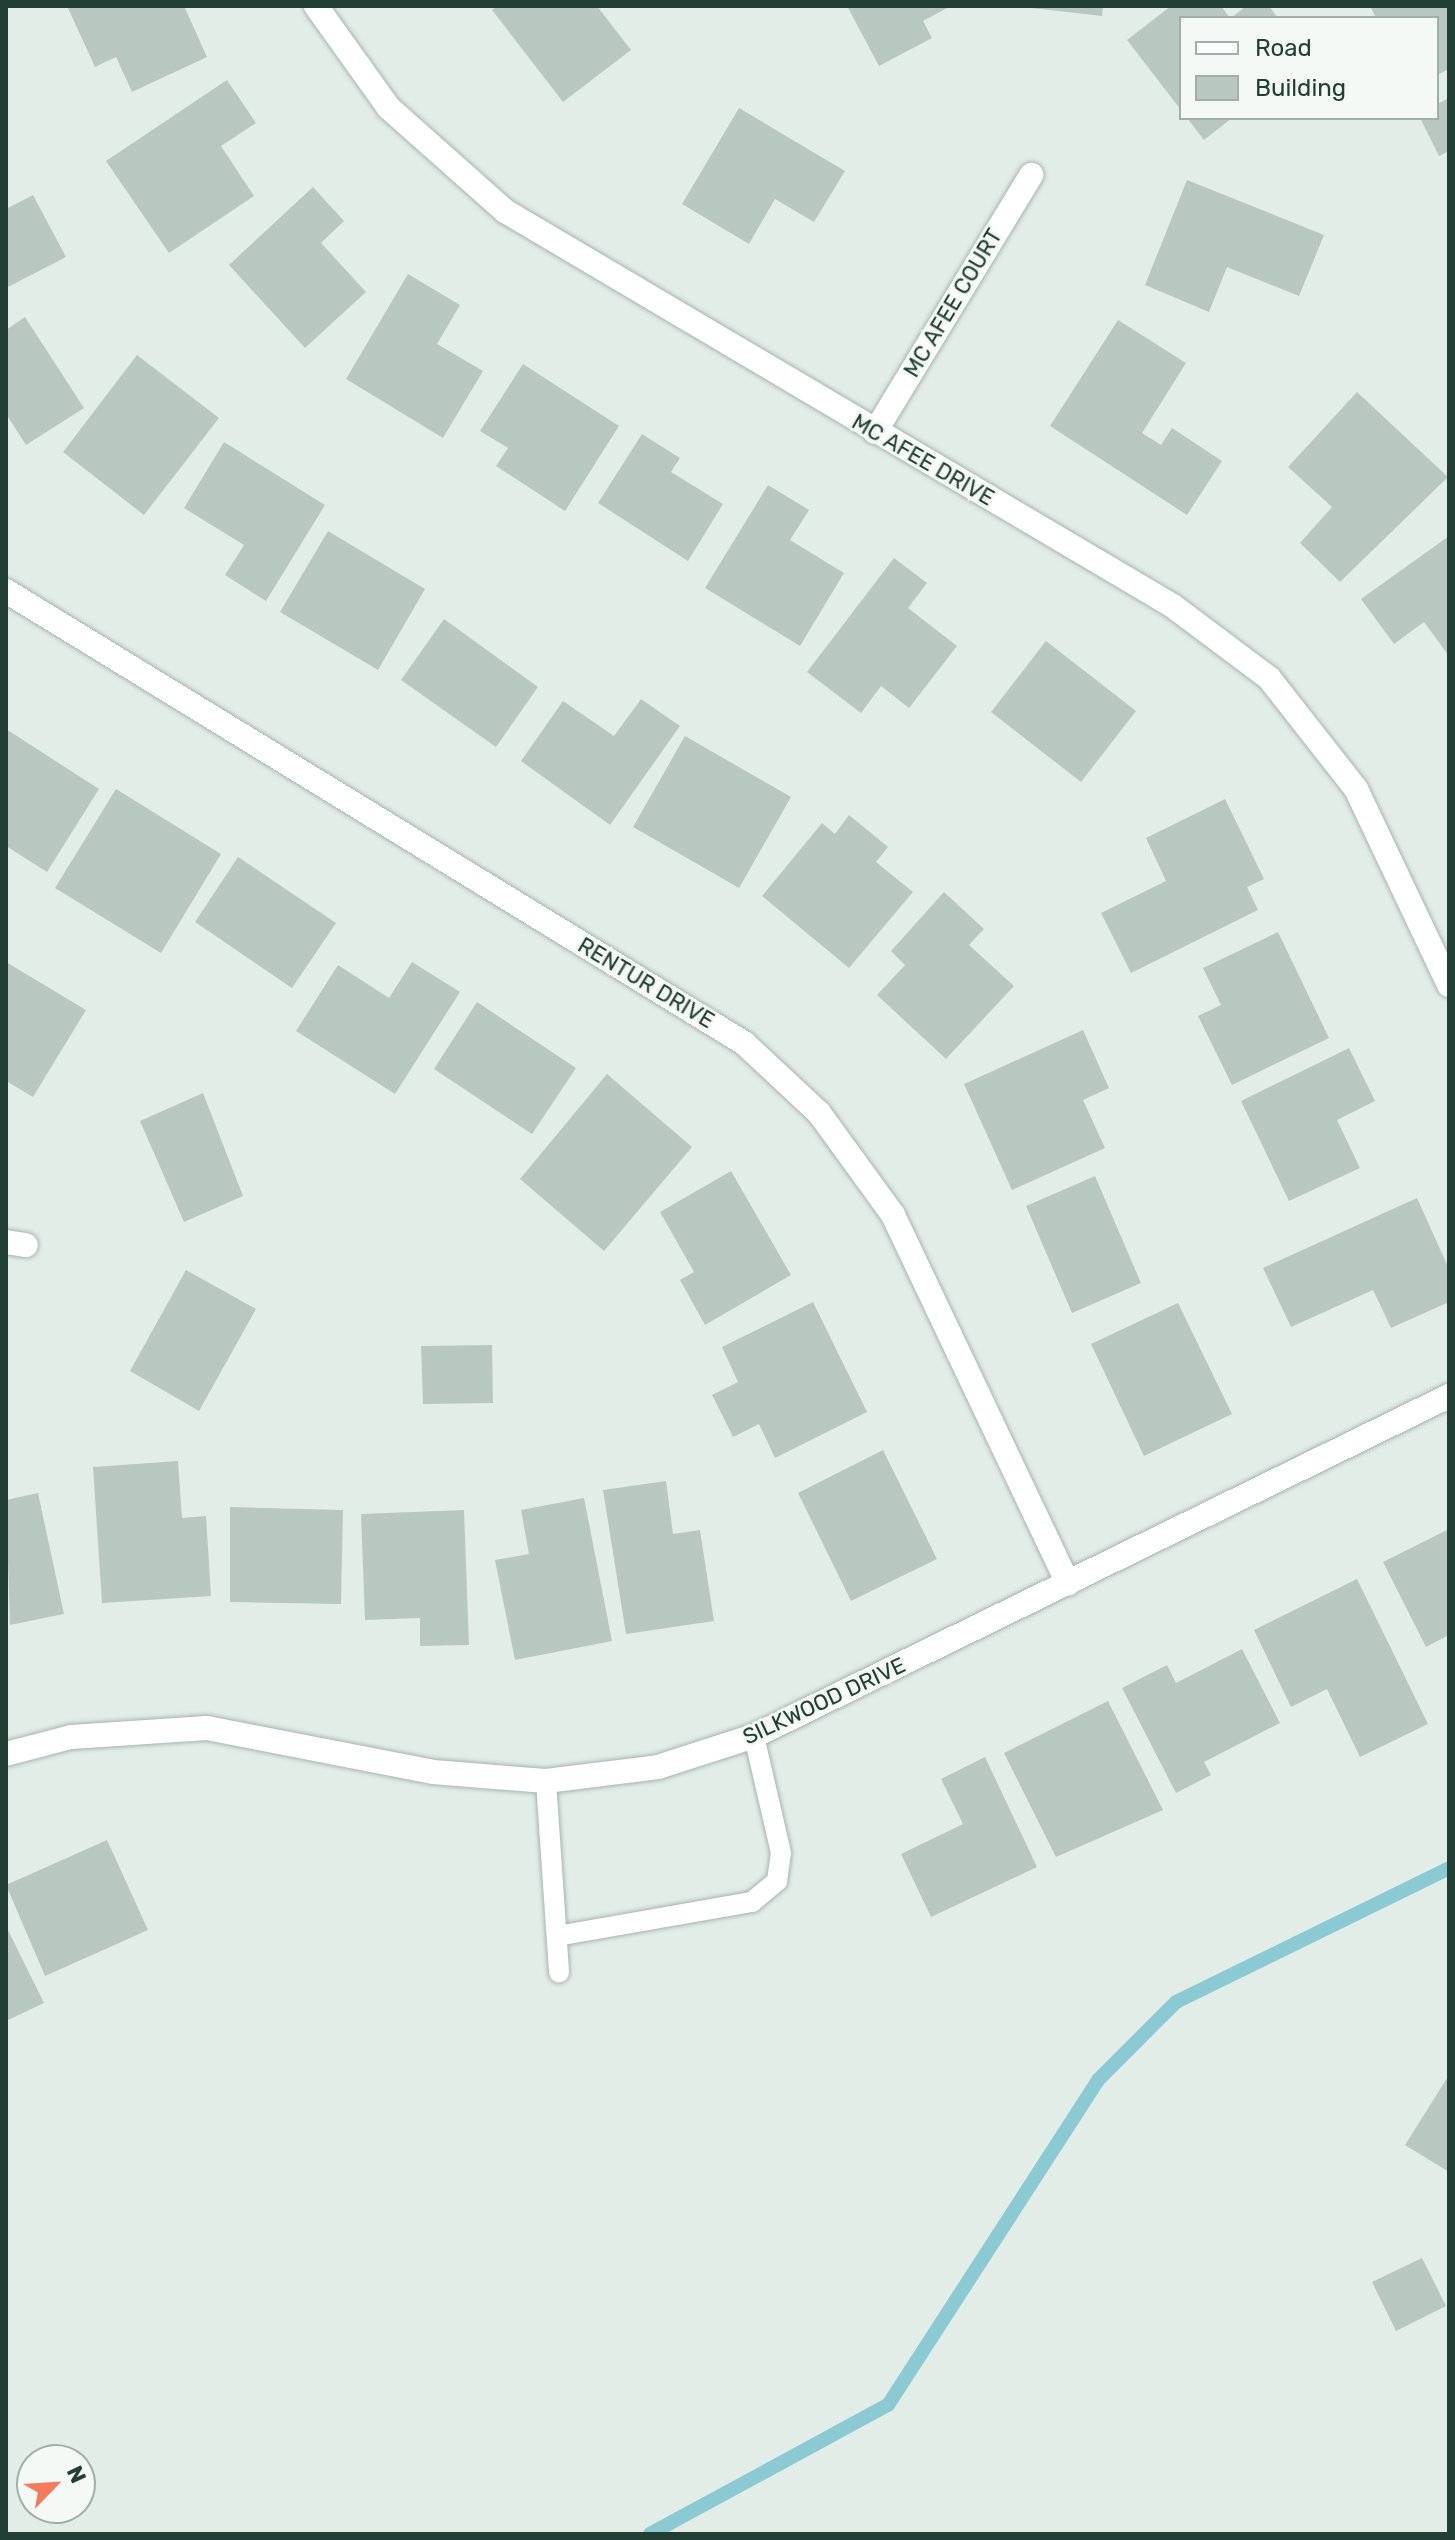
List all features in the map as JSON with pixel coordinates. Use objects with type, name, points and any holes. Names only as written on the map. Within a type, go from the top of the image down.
[{"type":"street","name":"MC AFEE DRIVE","points":[[316,6],[389,108],[505,211],[1173,606],[1269,678],[1356,789],[1449,985]]},
{"type":"street","name":"MC AFEE COURT","points":[[875,432],[1031,175]]},
{"type":"street","name":"RENTUR DRIVE","points":[[6,591],[744,1043],[819,1113],[893,1215],[1068,1584]]},
{"type":"street","name":"SILKWOOD DRIVE","points":[[6,1754],[71,1737],[207,1728],[433,1772],[546,1781],[658,1767],[754,1736],[1449,1396]]},
{"type":"lane","points":[[557,1936],[752,1902],[777,1881],[781,1853],[754,1736]]},
{"type":"lane","points":[[546,1781],[559,1973]]},
{"type":"building","points":[[67,6],[184,6],[207,57],[132,92],[116,57],[95,67]]},
{"type":"building","points":[[497,6],[597,6],[631,50],[563,102],[492,10]]},
{"type":"building","points":[[847,6],[951,6],[923,21],[932,38],[879,66]]},
{"type":"building","points":[[1013,6],[1103,6],[1102,16]]},
{"type":"building","points":[[1171,6],[1221,6],[1228,16],[1179,16],[1179,107],[1127,40]]},
{"type":"building","points":[[1246,6],[1269,6],[1276,16],[1234,16]]},
{"type":"building","points":[[1370,6],[1449,6],[1449,69],[1439,74],[1439,16],[1375,16]]},
{"type":"building","points":[[227,80],[256,123],[221,146],[254,196],[169,253],[106,161]]},
{"type":"building","points":[[1449,98],[1449,151],[1439,156],[1421,120],[1439,120],[1439,103]]},
{"type":"building","points":[[739,108],[845,171],[814,222],[775,199],[749,244],[682,204]]},
{"type":"building","points":[[1189,120],[1229,120],[1204,140]]},
{"type":"building","points":[[1187,180],[1324,235],[1299,296],[1227,267],[1209,312],[1145,285]]},
{"type":"building","points":[[313,187],[344,221],[321,243],[366,292],[305,348],[229,265]]},
{"type":"building","points":[[33,195],[66,257],[6,288],[6,209]]},
{"type":"building","points":[[408,274],[460,305],[437,344],[483,371],[443,438],[346,379]]},
{"type":"building","points":[[25,317],[84,408],[26,445],[6,414],[6,330]]},
{"type":"building","points":[[1118,320],[1186,363],[1142,433],[1161,445],[1172,428],[1222,461],[1187,515],[1050,426]]},
{"type":"building","points":[[137,355],[219,418],[144,515],[63,452]]},
{"type":"building","points":[[523,364],[619,426],[565,511],[496,466],[508,448],[480,431]]},
{"type":"building","points":[[1357,392],[1448,477],[1340,582],[1300,543],[1332,507],[1288,467]]},
{"type":"building","points":[[642,434],[680,458],[671,472],[723,504],[688,561],[598,503]]},
{"type":"building","points":[[224,442],[325,505],[266,601],[225,575],[244,545],[184,508]]},
{"type":"building","points":[[768,485],[809,510],[790,540],[844,573],[800,646],[705,588]]},
{"type":"building","points":[[328,531],[425,589],[378,670],[280,612]]},
{"type":"building","points":[[1449,536],[1449,656],[1424,622],[1394,644],[1361,599]]},
{"type":"building","points":[[894,558],[927,583],[908,608],[957,646],[909,708],[881,686],[861,713],[807,672]]},
{"type":"building","points":[[444,619],[538,687],[496,747],[401,680]]},
{"type":"building","points":[[1046,641],[1136,711],[1081,782],[991,712]]},
{"type":"building","points":[[641,699],[680,726],[610,825],[521,761],[563,701],[614,736]]},
{"type":"building","points":[[6,729],[99,789],[47,872],[6,846]]},
{"type":"building","points":[[685,736],[791,797],[739,888],[633,827]]},
{"type":"building","points":[[116,789],[221,854],[161,953],[55,888]]},
{"type":"building","points":[[1225,799],[1264,879],[1247,887],[1258,910],[1131,973],[1101,913],[1166,881],[1146,838]]},
{"type":"building","points":[[849,815],[888,847],[876,862],[913,892],[849,968],[762,896],[822,823],[835,834]]},
{"type":"building","points":[[238,857],[336,923],[292,988],[195,922]]},
{"type":"building","points":[[944,892],[984,929],[969,945],[1014,986],[946,1059],[877,995],[905,965],[891,951]]},
{"type":"building","points":[[1278,932],[1329,1038],[1232,1085],[1198,1016],[1221,1005],[1203,968]]},
{"type":"building","points":[[6,962],[86,1010],[33,1097],[6,1081]]},
{"type":"building","points":[[412,962],[460,992],[395,1094],[296,1031],[338,965],[389,998]]},
{"type":"building","points":[[477,1002],[576,1068],[532,1134],[434,1069]]},
{"type":"building","points":[[1083,1030],[1109,1088],[1083,1100],[1105,1148],[1012,1190],[964,1084]]},
{"type":"building","points":[[1349,1048],[1375,1101],[1337,1120],[1360,1168],[1289,1201],[1241,1101]]},
{"type":"building","points":[[607,1074],[692,1147],[604,1251],[520,1179]]},
{"type":"building","points":[[203,1093],[243,1196],[184,1222],[140,1121]]},
{"type":"building","points":[[731,1171],[791,1275],[705,1325],[680,1280],[694,1272],[660,1212]]},
{"type":"building","points":[[1095,1176],[1141,1283],[1072,1313],[1026,1206]]},
{"type":"building","points":[[1417,1198],[1449,1269],[1449,1302],[1391,1328],[1373,1290],[1291,1327],[1263,1268]]},
{"type":"building","points":[[186,1270],[256,1309],[199,1411],[130,1371]]},
{"type":"building","points":[[813,1302],[867,1412],[775,1458],[759,1424],[733,1437],[712,1395],[738,1382],[722,1347]]},
{"type":"building","points":[[1178,1303],[1232,1414],[1144,1456],[1091,1344]]},
{"type":"building","points":[[492,1345],[493,1403],[423,1404],[421,1346]]},
{"type":"building","points":[[883,1450],[937,1559],[851,1601],[798,1493]]},
{"type":"building","points":[[178,1461],[182,1518],[206,1516],[211,1596],[102,1603],[93,1467]]},
{"type":"building","points":[[666,1481],[673,1534],[700,1530],[714,1621],[626,1634],[603,1490]]},
{"type":"building","points":[[38,1493],[64,1614],[10,1625],[6,1500]]},
{"type":"building","points":[[584,1498],[612,1641],[515,1660],[495,1560],[529,1554],[521,1510]]},
{"type":"building","points":[[230,1507],[343,1510],[341,1604],[230,1602]]},
{"type":"building","points":[[464,1510],[469,1645],[420,1646],[420,1618],[365,1620],[361,1514]]},
{"type":"building","points":[[1449,1529],[1449,1635],[1426,1647],[1383,1562]]},
{"type":"building","points":[[1357,1579],[1428,1724],[1360,1757],[1327,1689],[1291,1707],[1254,1630]]},
{"type":"building","points":[[1242,1649],[1280,1723],[1204,1762],[1211,1775],[1176,1793],[1122,1688],[1167,1665],[1176,1683]]},
{"type":"building","points":[[1108,1701],[1163,1810],[1056,1857],[1004,1753]]},
{"type":"building","points":[[985,1757],[1037,1867],[931,1917],[901,1854],[963,1824],[941,1779]]},
{"type":"building","points":[[107,1840],[148,1930],[45,1976],[6,1885]]},
{"type":"building","points":[[6,1926],[44,2003],[6,2021]]},
{"type":"building","points":[[1449,2075],[1449,2172],[1405,2145]]},
{"type":"building","points":[[1422,2258],[1446,2306],[1396,2331],[1372,2282]]},
{"type":"waterway","points":[[650,2534],[888,2405],[1098,2080],[1176,2002],[1449,1868]]}]
